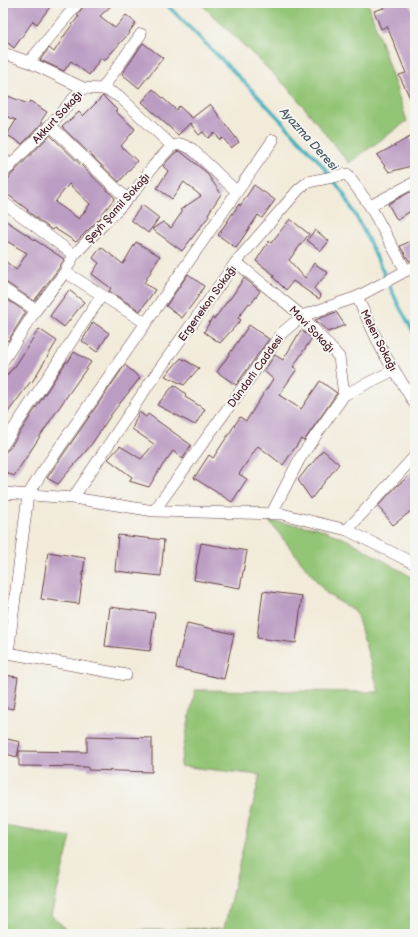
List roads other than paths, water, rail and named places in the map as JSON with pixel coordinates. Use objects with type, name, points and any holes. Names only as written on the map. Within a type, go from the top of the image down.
[{"type":"street","points":[[29,62],[78,3]]},
{"type":"street","points":[[141,34],[102,89],[109,91],[120,98],[172,146],[181,144],[192,149],[238,192]]},
{"type":"street","points":[[3,52],[29,62],[83,88]]},
{"type":"street","name":"Akkurt Sokağı","points":[[5,166],[50,125],[83,88],[102,89]]},
{"type":"street","points":[[50,125],[127,199]]},
{"type":"street","points":[[126,675],[5,653],[28,495],[41,474],[273,140]]},
{"type":"street","name":"Şeyh Şamil Sokağı","points":[[3,362],[36,310],[65,272],[74,255],[135,191],[154,165],[172,146]]},
{"type":"street","name":"Ergenekon Sokağı","points":[[73,498],[151,380],[236,262],[300,189],[308,182],[347,174],[370,206],[410,269]]},
{"type":"street","points":[[370,206],[415,182]]},
{"type":"street","points":[[3,202],[74,255]]},
{"type":"street","name":"Mavi Sokağı","points":[[236,262],[302,316],[339,357],[344,395]]},
{"type":"street","name":"Dündarlı Caddesi","points":[[154,511],[282,333],[302,316],[357,297],[410,269]]},
{"type":"street","points":[[65,272],[146,323]]},
{"type":"street","points":[[3,289],[36,310]]},
{"type":"street","points":[[3,445],[102,295]]},
{"type":"street","name":"Melen Sokağı","points":[[357,297],[383,352],[415,404]]},
{"type":"street","points":[[272,513],[300,458],[344,395],[394,370]]},
{"type":"street","points":[[347,530],[415,456]]},
{"type":"street","points":[[3,493],[73,498],[154,511],[282,514],[347,530],[415,564]]},
{"type":"waterway","name":"Ayazma Deresi","points":[[165,3],[255,93],[319,161],[344,194],[367,237],[399,306],[415,335]]}]
